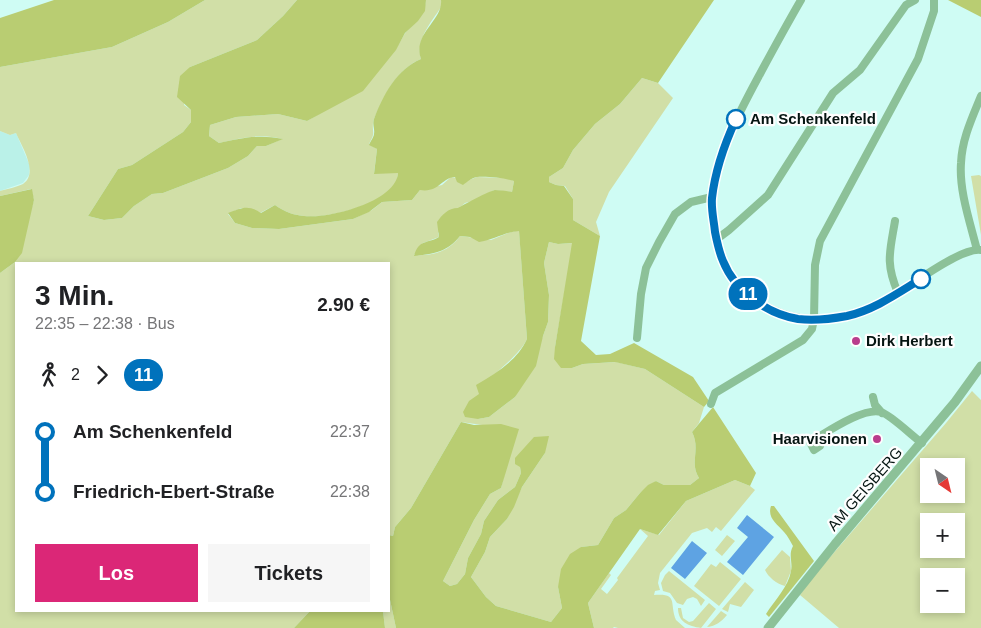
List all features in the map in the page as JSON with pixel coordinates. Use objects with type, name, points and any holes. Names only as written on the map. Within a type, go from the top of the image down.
[{"type":"street","points":[[801,0],[732,128],[720,161],[712,197],[712,212],[722,261],[742,290],[750,297],[783,315],[799,319],[824,320],[849,315],[883,302],[955,257],[979,250],[962,188],[961,164],[964,142],[981,96]]},
{"type":"street","points":[[717,239],[768,195],[833,93],[860,70],[906,5],[915,0]]},
{"type":"street","points":[[711,404],[715,393],[803,340],[812,329],[814,319],[815,265],[820,241],[918,59],[934,11],[934,0]]},
{"type":"street","points":[[637,338],[641,294],[646,268],[659,242],[675,214],[691,202],[712,197]]},
{"type":"street","points":[[895,221],[889,260],[891,275],[898,293]]},
{"type":"street","name":"AM GEISBERG","points":[[768,628],[831,549],[956,402],[981,366]]},
{"type":"street","points":[[873,397],[882,413],[922,443]]},
{"type":"street","points":[[824,434],[862,413],[873,411],[882,413]]},
{"type":"shaded area","points":[[0,131],[10,135],[16,133],[30,166],[29,175],[23,183],[0,191]]},
{"type":"green space","points":[[54,0],[205,0],[168,22],[112,47],[0,67],[0,18]]},
{"type":"green space","points":[[205,0],[297,0],[257,40],[190,67],[184,105],[191,110],[191,122],[183,132],[132,165],[118,169],[88,216],[104,220],[122,218],[134,206],[152,194],[163,193],[228,168],[248,156],[257,146],[266,146],[282,139],[258,136],[219,143],[209,136],[210,125],[236,117],[278,114],[307,121],[330,107],[376,71],[421,16],[426,0],[441,0],[441,7],[422,38],[420,45],[421,59],[407,68],[396,79],[386,93],[373,122],[373,135],[369,144],[377,149],[374,173],[398,173],[397,181],[391,189],[382,197],[370,203],[327,215],[296,215],[275,205],[260,213],[241,208],[228,214],[235,223],[252,228],[279,229],[353,219],[372,210],[382,202],[412,200],[420,190],[442,185],[451,177],[469,180],[477,177],[507,178],[514,181],[512,192],[494,190],[476,200],[465,203],[438,233],[439,237],[423,243],[414,255],[440,252],[451,246],[460,236],[491,240],[519,230],[527,339],[516,354],[482,389],[479,395],[478,419],[489,417],[515,397],[543,336],[548,322],[549,295],[544,263],[549,242],[558,244],[573,243],[555,347],[572,368],[583,364],[616,362],[645,369],[704,407],[699,423],[692,432],[695,444],[695,467],[699,478],[690,485],[664,485],[656,481],[640,493],[626,510],[614,518],[598,545],[581,547],[558,587],[562,608],[551,622],[496,606],[486,597],[471,577],[485,552],[490,537],[507,519],[522,487],[545,453],[520,467],[521,473],[515,487],[498,500],[484,521],[481,534],[468,558],[465,574],[457,584],[450,586],[443,581],[474,520],[490,494],[501,488],[506,468],[482,425],[461,422],[411,508],[395,527],[393,536],[390,535],[390,262],[15,262],[34,200],[31,189],[0,196],[0,191],[23,184],[28,179],[29,167],[25,152],[16,133],[10,135],[0,131],[0,67],[112,47],[168,22]]},
{"type":"green space","points":[[297,0],[426,0],[425,11],[418,21],[405,33],[396,50],[363,91],[307,121],[278,114],[236,117],[210,125],[209,136],[219,143],[258,137],[283,139],[266,146],[257,146],[248,156],[228,168],[163,193],[152,194],[134,206],[122,218],[104,220],[88,216],[118,169],[132,165],[183,132],[191,122],[191,110],[177,97],[180,76],[190,67],[257,40]]},
{"type":"green space","points":[[441,0],[714,0],[658,83],[642,78],[620,104],[595,124],[573,150],[563,168],[549,177],[549,182],[564,186],[573,199],[573,220],[600,236],[581,341],[596,355],[610,354],[634,343],[693,377],[709,401],[704,407],[645,369],[615,362],[583,364],[572,368],[561,368],[554,359],[555,347],[572,243],[558,244],[549,242],[544,263],[549,295],[548,322],[536,366],[515,397],[489,417],[478,419],[465,417],[463,412],[469,401],[479,394],[476,385],[512,360],[527,339],[519,231],[479,242],[470,237],[460,236],[445,249],[414,256],[421,244],[439,237],[437,222],[446,212],[495,190],[512,192],[514,181],[477,177],[463,185],[457,182],[455,177],[450,178],[432,189],[420,190],[412,200],[382,202],[369,212],[353,219],[279,229],[252,228],[235,223],[228,213],[241,208],[252,208],[261,213],[275,205],[282,210],[300,216],[329,215],[374,200],[386,192],[394,183],[398,173],[374,174],[377,149],[369,145],[374,135],[374,119],[386,92],[398,76],[412,63],[421,59],[419,50],[421,42],[437,14]]},
{"type":"green space","points":[[948,0],[981,0],[981,17]]},
{"type":"green space","points":[[642,78],[658,83],[673,98],[609,192],[596,222],[600,236],[573,220],[573,199],[565,186],[549,182],[549,177],[563,168],[573,150],[595,124],[620,104]]},
{"type":"green space","points":[[971,176],[981,176],[981,235]]},
{"type":"green space","points":[[32,189],[34,200],[22,253],[15,262],[0,273],[0,196]]},
{"type":"green space","points":[[15,262],[15,612],[309,612],[294,628],[0,628],[0,273]]},
{"type":"green space","points":[[972,391],[981,400],[981,628],[839,628],[800,595],[812,578]]},
{"type":"green space","points":[[713,407],[756,473],[750,486],[735,480],[686,501],[658,535],[640,529],[588,603],[594,628],[396,628],[390,600],[390,535],[393,536],[395,527],[411,508],[461,422],[474,425],[501,424],[519,429],[501,488],[490,494],[474,520],[443,581],[450,586],[457,584],[465,574],[468,558],[481,534],[484,521],[498,500],[515,487],[521,473],[520,467],[515,464],[515,458],[534,437],[549,436],[545,453],[522,487],[507,519],[490,537],[485,552],[471,577],[486,597],[496,606],[551,622],[562,608],[558,587],[561,569],[570,554],[581,547],[598,545],[614,518],[626,510],[648,485],[656,481],[664,485],[690,485],[699,478],[695,467],[695,444],[692,432]]},
{"type":"green space","points":[[735,480],[755,490],[721,531],[716,527],[712,532],[707,528],[692,533],[660,573],[658,583],[660,590],[655,591],[654,595],[667,596],[672,600],[676,620],[685,628],[594,628],[588,603],[609,573],[611,575],[601,589],[607,594],[618,580],[617,578],[648,536],[640,529],[659,535],[686,501]]},
{"type":"green space","points":[[771,506],[774,506],[814,561],[769,617],[766,614],[790,577],[793,546],[787,535],[770,514]]},
{"type":"green space","points":[[727,535],[735,541],[722,556],[715,550]]},
{"type":"green space","points":[[782,550],[790,557],[791,571],[785,586],[773,580],[765,570]]},
{"type":"green space","points":[[720,562],[741,579],[719,606],[694,586],[711,564],[716,567]]},
{"type":"green space","points":[[669,571],[705,600],[701,606],[697,599],[693,597],[687,599],[683,605],[677,603],[670,593],[663,591],[661,583]]},
{"type":"green space","points":[[745,582],[754,590],[741,607],[730,604],[728,612],[722,609]]},
{"type":"green space","points":[[390,600],[396,628],[385,628],[383,612],[390,612]]},
{"type":"green space","points":[[709,603],[716,609],[701,628],[685,623],[678,613],[678,608],[681,608],[683,618],[689,622],[693,621]]},
{"type":"green space","points":[[721,611],[727,615],[723,620],[707,627]]},
{"type":"green space","points":[[309,612],[383,612],[385,628],[294,628]]},
{"type":"water","points":[[747,515],[774,537],[743,575],[727,562],[748,537],[737,528]]},
{"type":"water","points":[[692,541],[707,553],[685,579],[671,568]]},
{"type":"bus line","name":"11","points":[[736,119],[720,161],[712,197],[712,212],[722,261],[742,290],[755,300],[783,315],[799,319],[824,320],[849,315],[883,302],[921,279]]},
{"type":"place","name":"Am Schenkenfeld","points":[[736,119]]},
{"type":"place","name":"Dirk Herbert","points":[[856,341]]},
{"type":"place","name":"Haarvisionen","points":[[877,439]]}]
